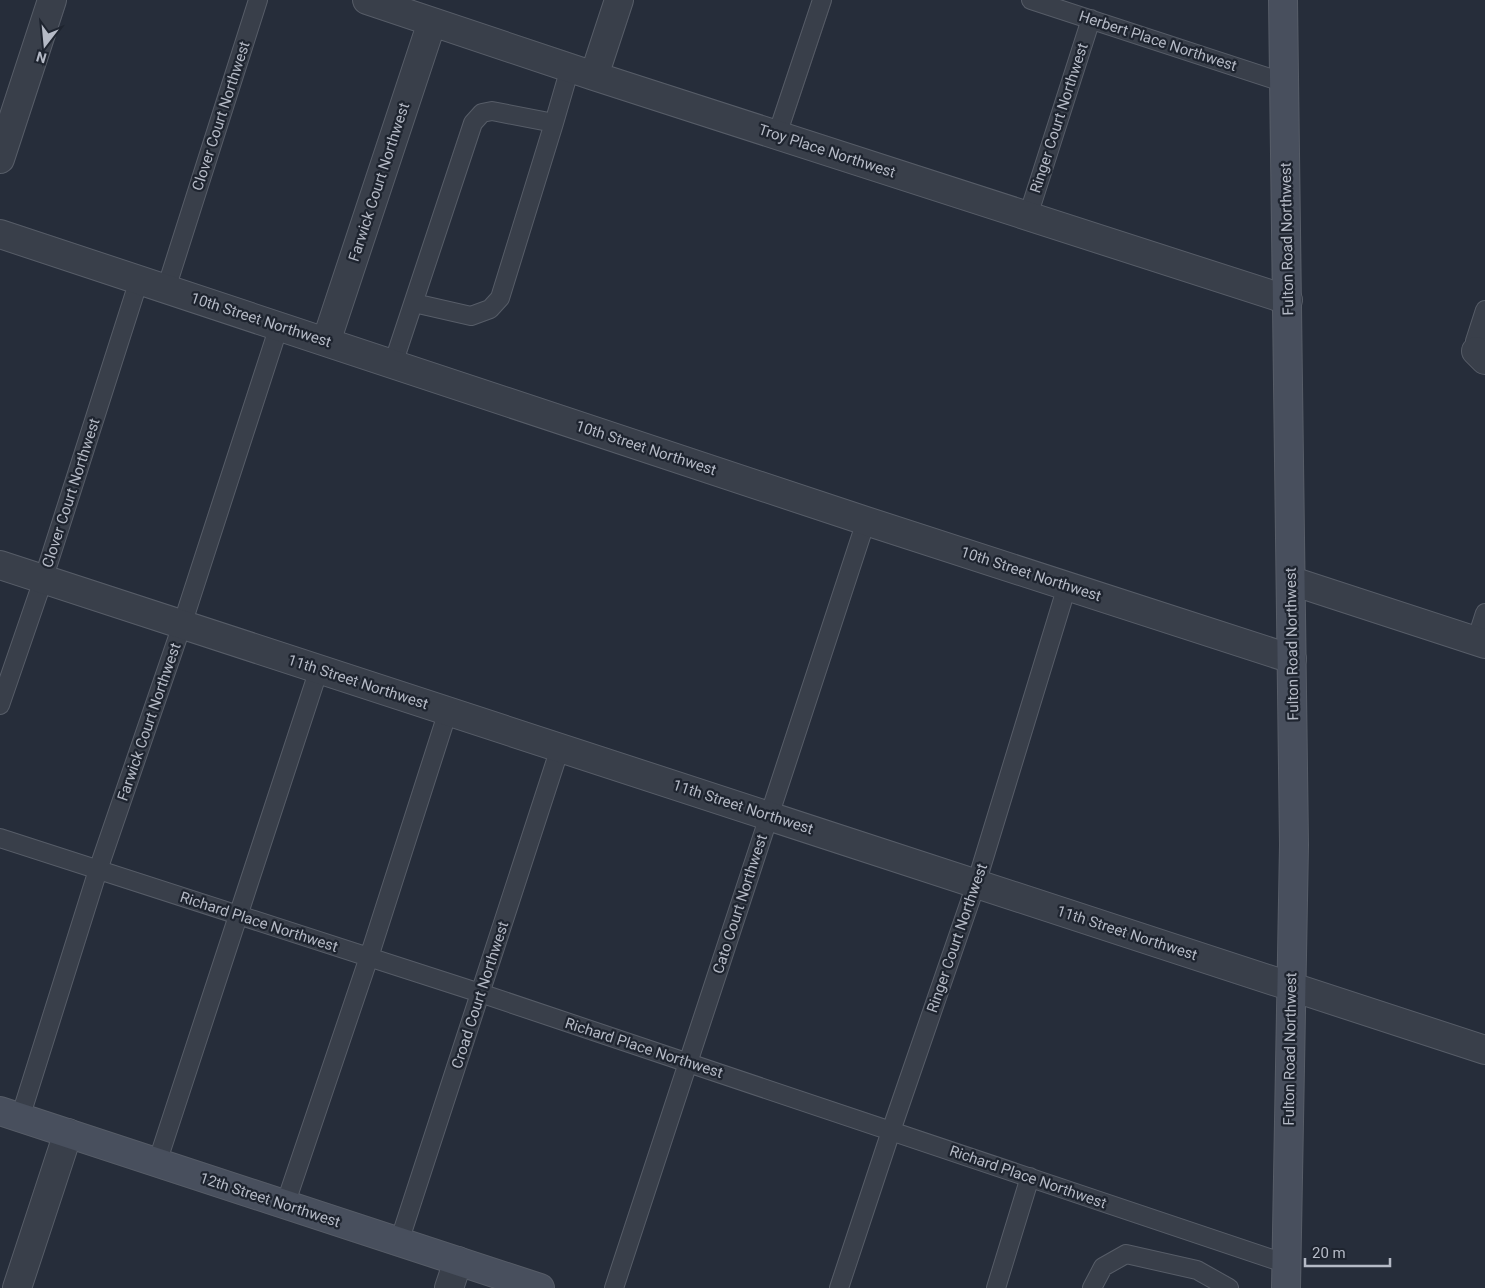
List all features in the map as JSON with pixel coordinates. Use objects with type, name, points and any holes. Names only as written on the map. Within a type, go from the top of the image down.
[{"type":"main road","name":"Fulton Road Northwest","points":[[1283,0],[1294,845],[1286,1276]]},
{"type":"main road","name":"12th Street Northwest","points":[[10,1114],[540,1288]]},
{"type":"street","points":[[0,159],[52,0]]},
{"type":"street","name":"Troy Place Northwest","points":[[367,0],[421,12],[582,72],[1288,300]]},
{"type":"street","points":[[582,72],[619,0]]},
{"type":"street","name":"Farwick Court Northwest","points":[[326,342],[421,12]]},
{"type":"street","name":"10th Street Northwest","points":[[0,234],[866,521],[1292,659]]},
{"type":"street","name":"11th Street Northwest","points":[[0,565],[1485,1050]]},
{"type":"street","points":[[1292,582],[1480,643]]},
{"type":"street","points":[[17,1288],[68,1133]]},
{"type":"street","points":[[449,1288],[458,1261]]},
{"type":"lane","name":"Clover Court Northwest","points":[[166,289],[258,0]]},
{"type":"lane","points":[[778,135],[822,0]]},
{"type":"lane","name":"Herbert Place Northwest","points":[[1031,0],[1285,83]]},
{"type":"lane","name":"Ringer Court Northwest","points":[[1028,216],[1091,19]]},
{"type":"lane","points":[[414,302],[471,316],[490,309],[500,298],[554,123],[582,72]]},
{"type":"lane","points":[[392,364],[473,123],[482,113],[492,111],[554,123]]},
{"type":"lane","name":"Clover Court Northwest","points":[[0,704],[43,580],[139,280]]},
{"type":"lane","points":[[1481,355],[1475,340],[1485,310]]},
{"type":"lane","name":"Farwick Court Northwest","points":[[10,1114],[98,870],[182,625],[279,326]]},
{"type":"lane","name":"Cato Court Northwest","points":[[614,1288],[866,521]]},
{"type":"lane","name":"Ringer Court Northwest","points":[[840,1288],[891,1131],[976,884],[1067,586]]},
{"type":"lane","points":[[1480,643],[1485,613]]},
{"type":"lane","points":[[157,1163],[237,914],[319,670]]},
{"type":"lane","points":[[285,1205],[369,957],[448,711]]},
{"type":"lane","name":"Croad Court Northwest","points":[[399,1242],[560,748]]},
{"type":"lane","name":"Richard Place Northwest","points":[[0,838],[480,993],[1030,1177],[1286,1276]]},
{"type":"lane","points":[[996,1288],[1030,1177]]},
{"type":"lane","points":[[1092,1288],[1103,1267],[1126,1254],[1197,1270],[1229,1288]]}]
